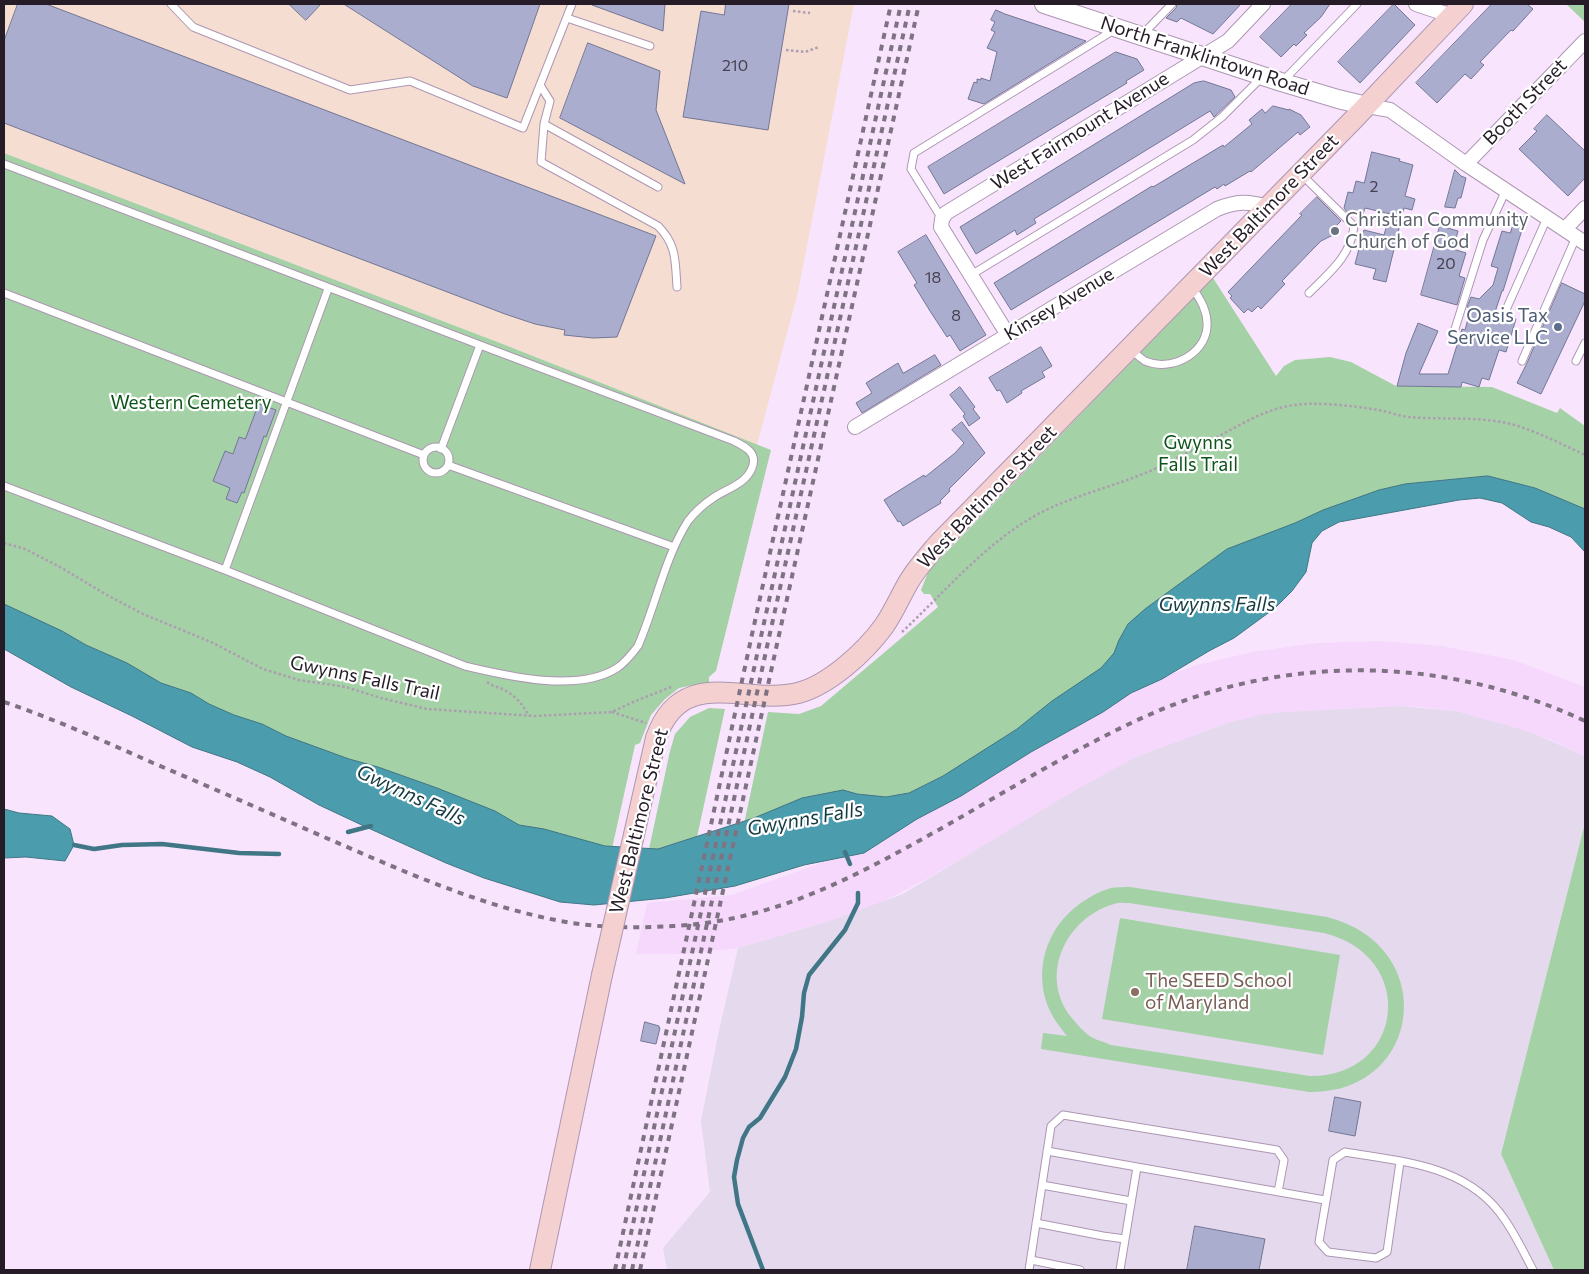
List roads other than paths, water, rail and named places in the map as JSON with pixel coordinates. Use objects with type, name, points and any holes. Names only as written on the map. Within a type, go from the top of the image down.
[{"type":"main road","name":"West Baltimore Street","points":[[540,1270],[602,975],[658,732],[669,713],[694,696],[711,692],[775,696],[798,693],[816,686],[839,671],[867,646],[884,626],[921,563],[1367,106],[1457,10]]},
{"type":"street","name":"North Franklintown Road","points":[[1044,4],[1076,8],[1118,28],[1281,82],[1367,106]]},
{"type":"street","name":"West Fairmount Avenue","points":[[942,219],[946,213],[1202,55],[1228,41],[1263,4]]},
{"type":"street","points":[[1416,4],[1457,10]]},
{"type":"street","name":"Booth Street","points":[[1466,164],[1585,41]]},
{"type":"street","points":[[1367,106],[1390,110],[1466,164],[1576,236],[1585,208]]},
{"type":"street","name":"Kinsey Avenue","points":[[855,427],[1218,209],[1241,202],[1253,202],[1268,207]]},
{"type":"street","points":[[942,219],[941,227],[1008,335]]},
{"type":"lane","points":[[171,4],[193,28],[350,90],[410,81],[523,128],[572,4]]},
{"type":"lane","points":[[1142,36],[1172,4]]},
{"type":"lane","points":[[1281,82],[1357,4]]},
{"type":"lane","points":[[567,18],[650,46]]},
{"type":"lane","points":[[942,219],[911,169],[914,153],[1118,28]]},
{"type":"lane","points":[[971,275],[1193,140],[1222,117],[1263,76]]},
{"type":"lane","points":[[540,85],[550,101],[544,124],[541,162],[658,226],[668,236],[674,253],[677,286]]},
{"type":"lane","points":[[544,124],[658,187]]},
{"type":"lane","points":[[4,164],[328,289],[734,441],[752,452],[754,461],[752,470],[747,477],[714,497],[689,520],[674,547],[638,646],[628,659],[616,669],[598,676],[578,680],[550,681],[501,674],[465,666],[225,570],[4,486]]},
{"type":"lane","points":[[1300,174],[1354,226],[1345,255],[1309,294]]},
{"type":"lane","points":[[1454,332],[1483,240],[1506,190]]},
{"type":"lane","points":[[1505,312],[1547,217]]},
{"type":"lane","points":[[1522,361],[1576,236]]},
{"type":"lane","points":[[1129,349],[1145,361],[1159,364],[1176,364],[1189,356],[1203,342],[1208,326],[1202,301],[1191,286]]},
{"type":"lane","points":[[225,570],[328,289]]},
{"type":"lane","points":[[4,293],[424,455]]},
{"type":"lane","points":[[1576,361],[1585,343]]},
{"type":"lane","points":[[441,448],[480,345]]},
{"type":"lane","points":[[441,448],[449,458],[448,465],[438,473],[431,473],[425,468],[423,462],[424,455],[428,450],[441,448]]},
{"type":"lane","points":[[448,465],[674,547]]},
{"type":"lane","points":[[1029,1270],[1051,1126],[1063,1115],[1278,1150],[1284,1160],[1278,1192]]},
{"type":"lane","points":[[1047,1150],[1325,1200]]},
{"type":"lane","points":[[1400,1162],[1387,1252],[1376,1258],[1328,1252],[1319,1242],[1325,1200],[1333,1160],[1345,1152],[1429,1167],[1466,1182],[1481,1192],[1505,1220],[1533,1270]]},
{"type":"lane","points":[[1120,1270],[1136,1167]]},
{"type":"lane","points":[[1042,1185],[1131,1202]]},
{"type":"lane","points":[[1036,1223],[1125,1239]]},
{"type":"lane","points":[[1031,1260],[1080,1270]]},
{"type":"water","name":"Gwynns Falls","points":[[1488,476],[1535,488],[1585,509],[1585,552],[1571,537],[1549,527],[1531,522],[1502,503],[1480,498],[1459,500],[1339,522],[1322,531],[1312,543],[1306,572],[1292,591],[1275,608],[1234,638],[1162,679],[1131,693],[1103,712],[1031,752],[961,796],[917,819],[864,853],[804,865],[735,886],[665,898],[594,905],[560,902],[484,878],[446,863],[319,805],[270,777],[237,762],[192,747],[71,687],[4,649],[4,604],[62,631],[86,645],[127,663],[161,683],[191,693],[209,704],[234,715],[262,724],[286,736],[349,759],[437,788],[495,811],[519,825],[544,829],[605,846],[658,849],[754,818],[802,798],[843,790],[857,794],[886,797],[909,793],[943,776],[1017,729],[1052,701],[1101,668],[1114,653],[1128,624],[1145,609],[1227,549],[1295,523],[1323,510],[1379,490],[1405,484]]},
{"type":"water","points":[[4,809],[19,813],[52,816],[70,829],[74,845],[65,861],[26,857],[4,858]]},
{"type":"waterway","points":[[348,832],[371,826]]},
{"type":"waterway","points":[[74,845],[94,849],[122,845],[162,844],[239,853],[279,854]]},
{"type":"waterway","points":[[845,852],[850,864]]},
{"type":"waterway","points":[[763,1270],[738,1204],[734,1177],[737,1160],[743,1138],[749,1127],[760,1118],[785,1077],[796,1049],[804,993],[809,975],[845,930],[858,903],[858,893]]},
{"type":"railway","points":[[615,1270],[751,639],[891,4]]},
{"type":"railway","points":[[623,1270],[901,4]]},
{"type":"railway","points":[[632,1270],[768,642],[910,4]]},
{"type":"railway","points":[[640,1270],[919,4]]},
{"type":"railway","points":[[4,702],[79,731],[445,888],[540,917],[584,925],[622,927],[673,926],[711,922],[783,905],[817,892],[883,860],[1055,763],[1137,720],[1217,690],[1270,678],[1323,672],[1376,671],[1430,675],[1483,685],[1534,700],[1585,721]]},
{"type":"place","name":"Christian Community Church of God","points":[[1335,231]]},
{"type":"place","name":"Oasis Tax Service LLC","points":[[1558,327]]},
{"type":"place","name":"The SEED School of Maryland","points":[[1135,992]]},
{"type":"park label","name":"Western Cemetery","points":[[191,403]]},
{"type":"park label","name":"Gwynns Falls Trail","points":[[1198,454]]}]
